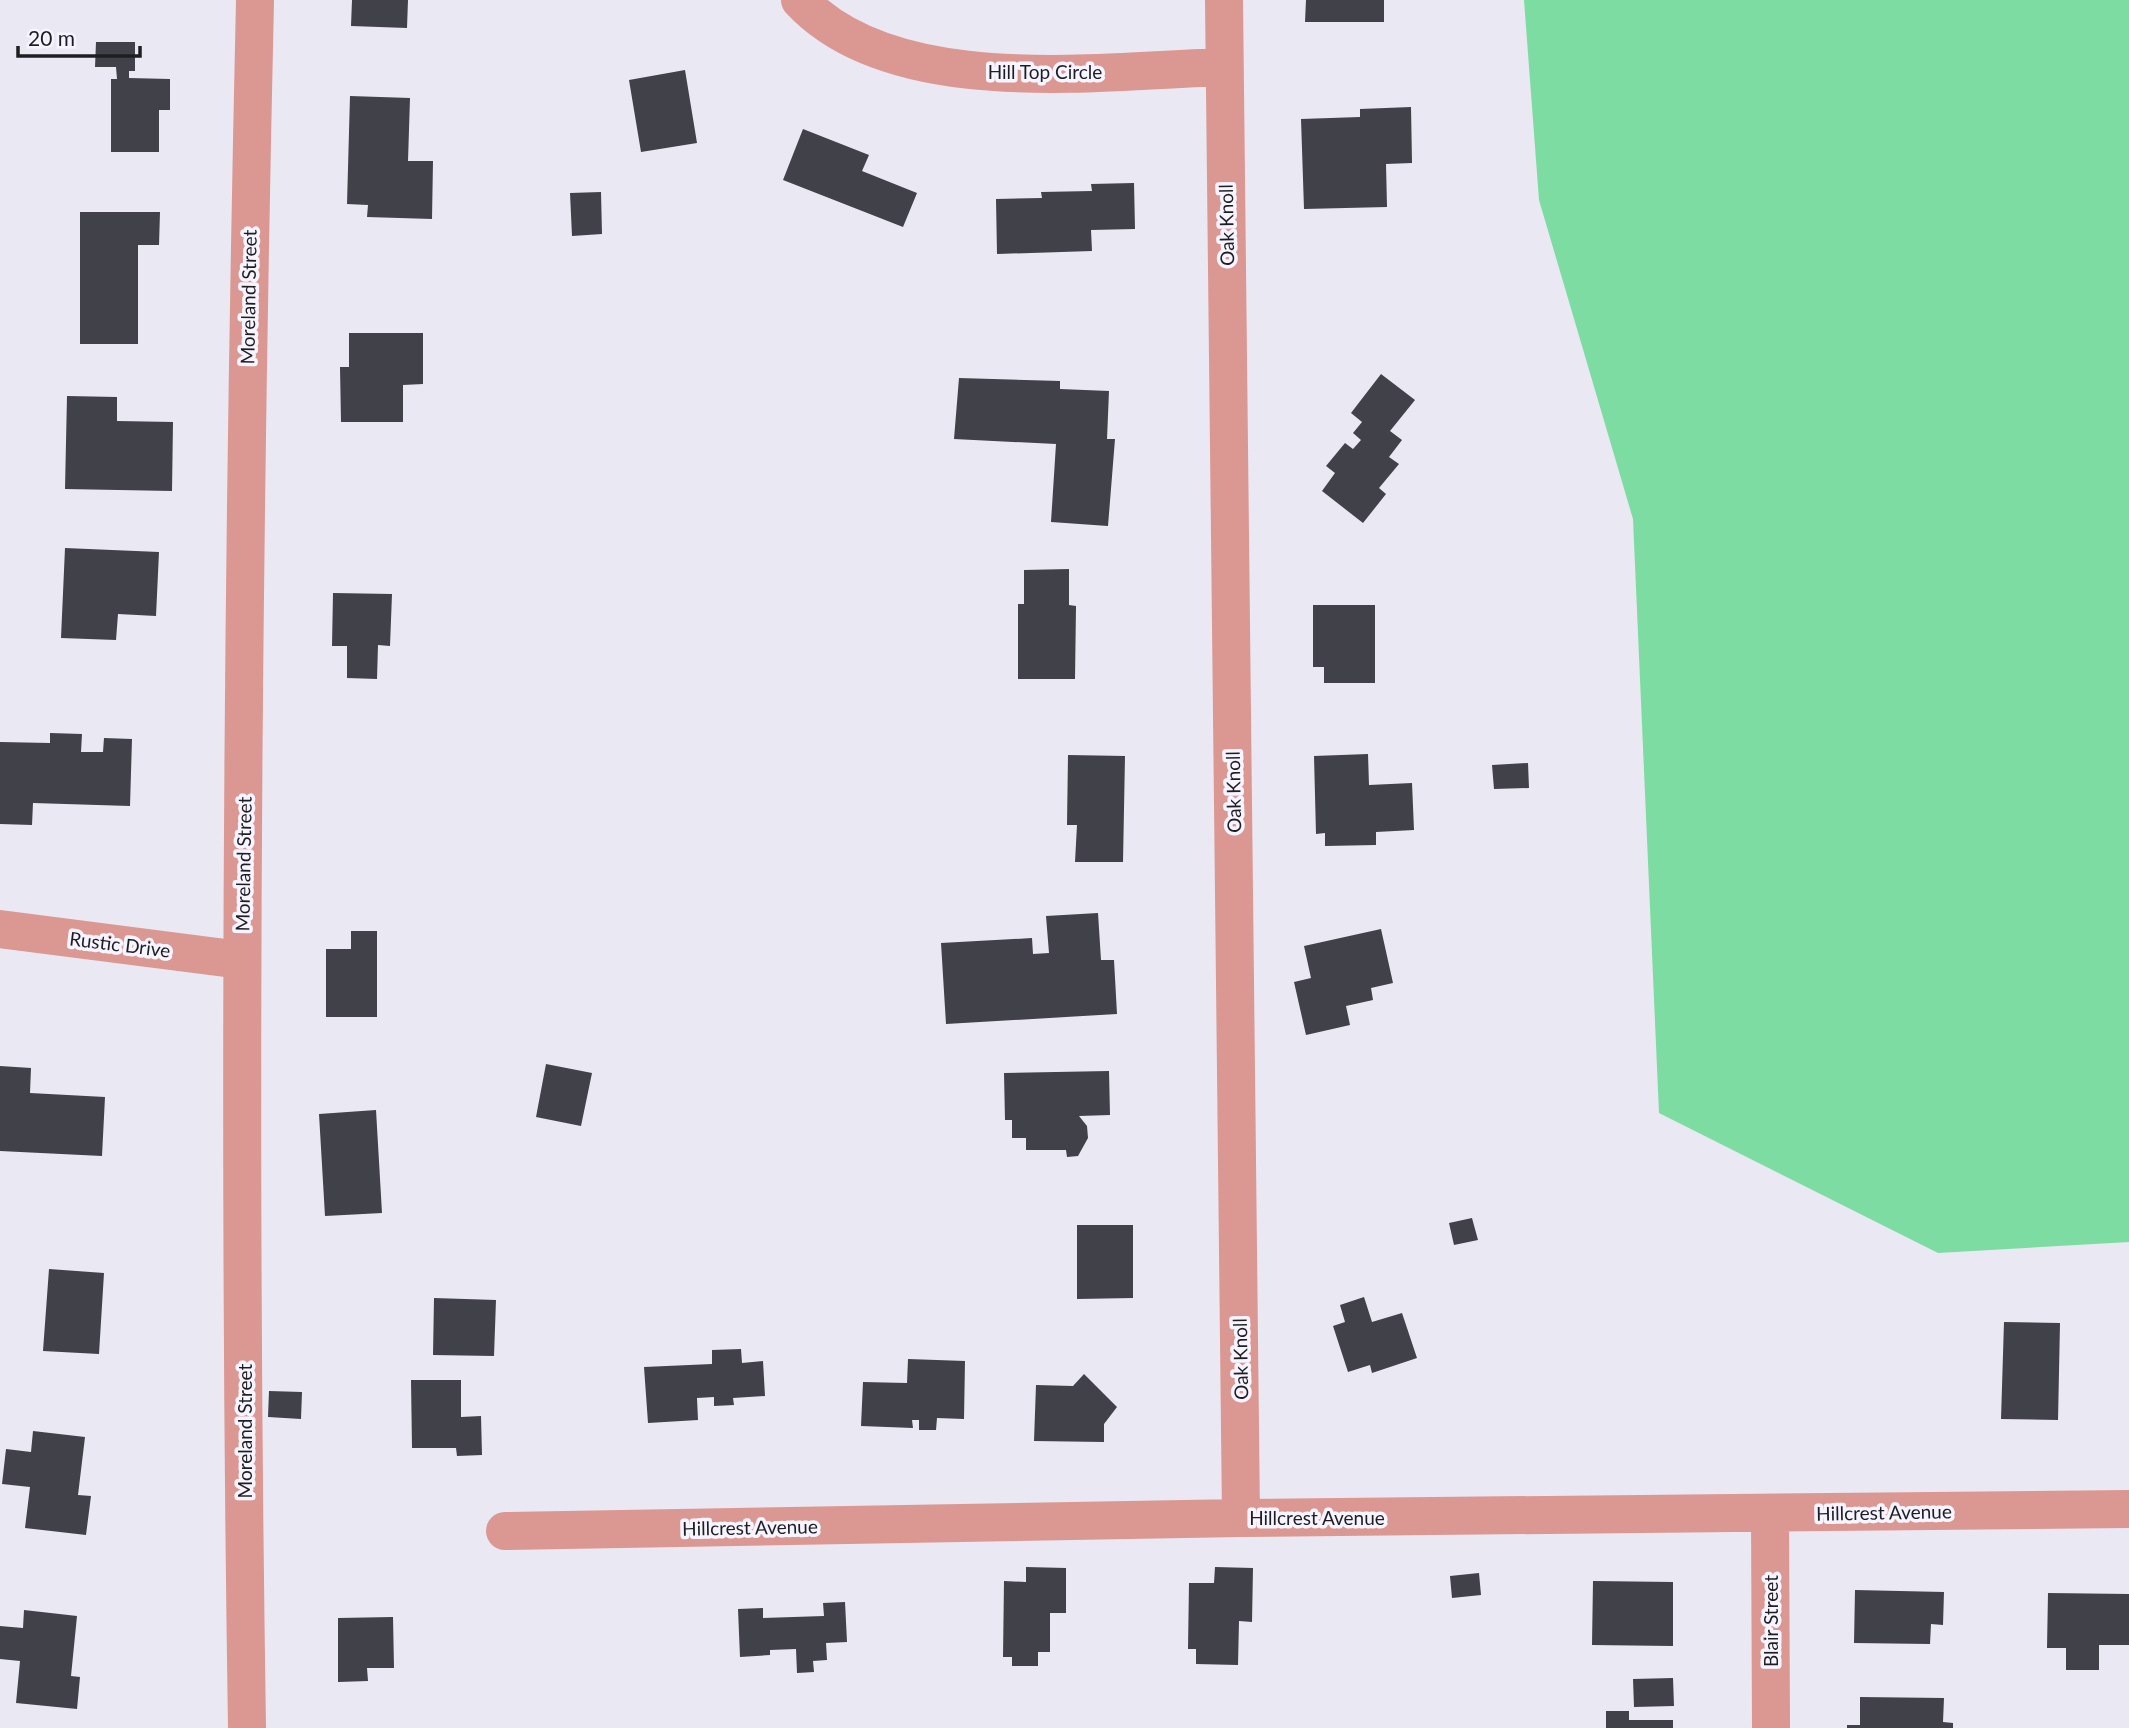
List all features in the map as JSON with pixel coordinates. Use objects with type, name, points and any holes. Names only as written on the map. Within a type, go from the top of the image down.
[{"type":"street","name":"Moreland Street","points":[[247,1728],[241,960],[245,698],[244,459],[255,0]]},
{"type":"street","name":"Hill Top Circle","points":[[800,0],[815,16],[869,47],[936,66],[1011,75],[1224,67]]},
{"type":"street","name":"Oak Knoll","points":[[1224,0],[1241,1518]]},
{"type":"street","name":"Rustic Drive","points":[[0,929],[241,960]]},
{"type":"street","name":"Hillcrest Avenue","points":[[505,1531],[1241,1518],[2129,1508]]},
{"type":"street","name":"Blair Street","points":[[1770,1514],[1771,1728]]},
{"type":"green space","points":[[1524,0],[2129,0],[2129,1242],[1938,1253],[1659,1113],[1633,519],[1539,200]]},
{"type":"building","points":[[352,0],[408,0],[407,28],[351,26]]},
{"type":"building","points":[[1306,0],[1384,0],[1384,22],[1305,22]]},
{"type":"building","points":[[96,42],[135,42],[135,71],[129,71],[129,78],[170,79],[170,110],[159,110],[159,152],[111,152],[111,79],[117,79],[116,67],[95,67]]},
{"type":"building","points":[[685,70],[697,143],[641,152],[629,80]]},
{"type":"building","points":[[350,96],[410,98],[408,161],[433,161],[432,219],[367,217],[368,205],[347,204]]},
{"type":"building","points":[[1411,107],[1412,163],[1386,164],[1387,207],[1304,209],[1301,119],[1360,117],[1360,109]]},
{"type":"building","points":[[803,129],[869,155],[862,171],[917,193],[903,227],[783,180]]},
{"type":"building","points":[[1134,183],[1135,229],[1091,230],[1092,251],[997,254],[996,199],[1042,198],[1041,192],[1092,191],[1091,184]]},
{"type":"building","points":[[601,192],[602,234],[572,236],[570,193]]},
{"type":"building","points":[[80,212],[160,212],[159,245],[138,245],[138,344],[80,344]]},
{"type":"building","points":[[349,333],[423,333],[423,384],[403,385],[403,422],[341,422],[340,367],[349,367]]},
{"type":"building","points":[[1381,374],[1415,400],[1390,431],[1402,440],[1389,457],[1399,464],[1379,488],[1386,494],[1363,523],[1322,491],[1335,473],[1326,466],[1345,443],[1353,449],[1361,440],[1353,433],[1362,422],[1351,413]]},
{"type":"building","points":[[959,378],[1060,381],[1060,389],[1109,391],[1107,439],[1115,439],[1108,526],[1051,522],[1056,444],[954,439]]},
{"type":"building","points":[[67,396],[117,397],[117,421],[173,422],[172,491],[65,489]]},
{"type":"building","points":[[65,548],[159,552],[156,616],[118,614],[116,640],[61,638]]},
{"type":"building","points":[[1069,569],[1069,605],[1076,606],[1075,679],[1018,679],[1018,604],[1024,604],[1024,570]]},
{"type":"building","points":[[333,593],[392,594],[390,646],[378,645],[377,679],[347,678],[347,646],[332,646]]},
{"type":"building","points":[[1313,605],[1375,605],[1375,683],[1324,683],[1324,667],[1313,667]]},
{"type":"building","points":[[50,733],[82,734],[81,752],[103,752],[104,738],[132,739],[130,806],[33,803],[32,825],[0,824],[0,742],[50,743]]},
{"type":"building","points":[[1368,754],[1369,785],[1412,783],[1414,830],[1376,832],[1376,845],[1325,846],[1325,833],[1316,834],[1314,756]]},
{"type":"building","points":[[1068,755],[1125,756],[1123,862],[1075,862],[1077,825],[1067,825]]},
{"type":"building","points":[[1528,763],[1529,788],[1494,789],[1492,765]]},
{"type":"building","points":[[1098,913],[1101,960],[1114,960],[1117,1014],[946,1024],[941,943],[1032,938],[1033,954],[1049,953],[1046,916]]},
{"type":"building","points":[[1381,929],[1393,983],[1371,988],[1373,1000],[1346,1006],[1350,1025],[1306,1035],[1294,982],[1311,978],[1304,946]]},
{"type":"building","points":[[351,931],[377,931],[377,1017],[326,1017],[326,949],[351,949]]},
{"type":"building","points":[[546,1064],[592,1073],[581,1126],[536,1117]]},
{"type":"building","points":[[0,1066],[31,1068],[30,1093],[105,1097],[102,1156],[0,1151]]},
{"type":"building","points":[[1109,1071],[1110,1115],[1079,1116],[1087,1126],[1088,1138],[1078,1156],[1067,1157],[1066,1150],[1026,1150],[1026,1138],[1012,1138],[1012,1120],[1005,1120],[1004,1073]]},
{"type":"building","points":[[376,1110],[382,1213],[325,1216],[319,1114]]},
{"type":"building","points":[[1472,1218],[1478,1240],[1454,1245],[1449,1223]]},
{"type":"building","points":[[1077,1225],[1133,1225],[1133,1298],[1077,1299]]},
{"type":"building","points":[[49,1269],[104,1273],[99,1354],[43,1351]]},
{"type":"building","points":[[1364,1297],[1372,1322],[1402,1313],[1417,1358],[1372,1373],[1370,1365],[1348,1372],[1333,1326],[1345,1322],[1340,1305]]},
{"type":"building","points":[[434,1298],[496,1300],[494,1356],[433,1355]]},
{"type":"building","points":[[2004,1322],[2060,1323],[2058,1420],[2001,1419]]},
{"type":"building","points":[[741,1349],[742,1363],[763,1361],[765,1396],[733,1398],[734,1405],[714,1406],[714,1397],[697,1398],[698,1420],[648,1423],[644,1367],[712,1364],[712,1350]]},
{"type":"building","points":[[908,1359],[965,1361],[964,1419],[937,1418],[936,1430],[919,1430],[919,1420],[912,1420],[913,1428],[861,1426],[863,1382],[907,1383]]},
{"type":"building","points":[[1084,1374],[1117,1407],[1104,1424],[1104,1442],[1034,1441],[1036,1385],[1073,1386]]},
{"type":"building","points":[[411,1380],[461,1380],[461,1417],[481,1416],[482,1455],[457,1456],[456,1448],[412,1448]]},
{"type":"building","points":[[269,1391],[302,1392],[301,1419],[268,1417]]},
{"type":"building","points":[[33,1431],[85,1437],[78,1495],[91,1496],[86,1535],[25,1528],[30,1487],[2,1484],[6,1449],[31,1452]]},
{"type":"building","points":[[1026,1567],[1066,1568],[1066,1613],[1050,1613],[1050,1652],[1038,1652],[1038,1666],[1012,1666],[1012,1657],[1003,1657],[1004,1581],[1026,1582]]},
{"type":"building","points":[[1215,1567],[1253,1568],[1252,1622],[1239,1621],[1238,1665],[1196,1664],[1196,1649],[1188,1649],[1189,1583],[1214,1583]]},
{"type":"building","points":[[1479,1573],[1481,1595],[1452,1598],[1450,1576]]},
{"type":"building","points":[[1593,1581],[1673,1582],[1673,1646],[1592,1645]]},
{"type":"building","points":[[1855,1590],[1944,1592],[1943,1625],[1931,1624],[1930,1644],[1854,1643]]},
{"type":"building","points":[[2048,1593],[2129,1594],[2129,1645],[2099,1645],[2099,1670],[2066,1670],[2066,1648],[2047,1648]]},
{"type":"building","points":[[845,1602],[847,1642],[826,1643],[827,1660],[813,1661],[814,1672],[797,1673],[796,1649],[770,1650],[770,1655],[740,1657],[738,1609],[763,1608],[763,1618],[824,1616],[823,1603]]},
{"type":"building","points":[[24,1610],[77,1616],[71,1676],[80,1677],[77,1709],[16,1703],[20,1661],[0,1659],[0,1626],[23,1628]]},
{"type":"building","points":[[393,1617],[394,1668],[367,1668],[368,1681],[338,1682],[338,1618]]},
{"type":"building","points":[[1673,1678],[1674,1706],[1634,1707],[1633,1679]]},
{"type":"building","points":[[1860,1697],[1944,1698],[1943,1722],[1953,1723],[1953,1728],[1847,1728],[1847,1725],[1860,1725]]},
{"type":"building","points":[[1606,1711],[1629,1711],[1629,1720],[1673,1720],[1673,1728],[1606,1728]]}]
